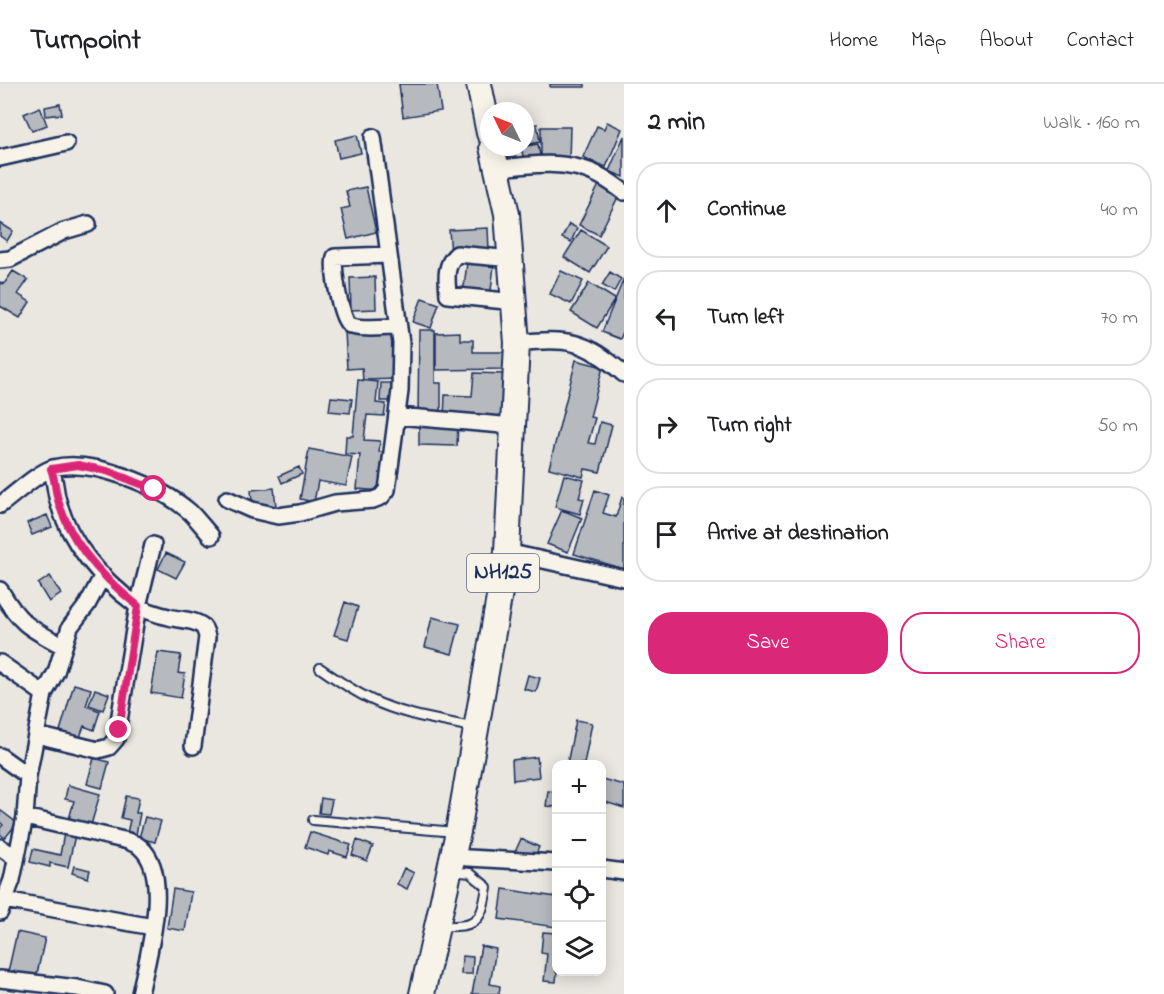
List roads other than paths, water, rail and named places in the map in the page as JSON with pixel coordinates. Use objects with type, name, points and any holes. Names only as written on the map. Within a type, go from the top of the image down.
[{"type":"highway","points":[[479,84],[483,102]]},
{"type":"highway","name":"NH125","points":[[422,994],[449,864],[458,832],[507,552],[517,344],[507,214],[494,158]]},
{"type":"street","points":[[227,499],[252,510],[278,516],[300,513],[335,503],[373,500],[381,497],[387,490],[400,391],[401,344],[373,137]]},
{"type":"street","points":[[0,158],[66,143]]},
{"type":"street","points":[[494,158],[574,168],[599,175],[624,192]]},
{"type":"street","points":[[0,260],[10,259],[64,231],[88,224]]},
{"type":"street","points":[[512,259],[456,254],[449,262],[447,269],[448,295],[515,302]]},
{"type":"street","points":[[388,255],[335,257],[338,294],[345,320],[349,325],[398,327]]},
{"type":"street","points":[[517,344],[550,340],[578,344],[608,361],[624,374]]},
{"type":"street","points":[[397,416],[513,426]]},
{"type":"street","points":[[0,505],[51,469],[78,465],[107,471],[173,499],[190,512],[211,536]]},
{"type":"street","points":[[51,469],[58,500],[69,528],[81,548],[103,575],[138,606],[168,617],[192,621],[205,629],[207,637],[193,746]]},
{"type":"street","points":[[37,735],[98,750],[109,747],[116,739],[138,606],[153,545]]},
{"type":"street","points":[[507,552],[624,578]]},
{"type":"street","points":[[103,575],[87,605],[70,627],[56,672],[44,694],[28,776],[25,817],[3,906],[153,927]]},
{"type":"street","points":[[0,590],[10,607],[27,627],[63,646]]},
{"type":"street","points":[[0,663],[44,694]]},
{"type":"street","points":[[0,756],[28,776]]},
{"type":"street","points":[[25,817],[128,841],[139,846],[153,868],[156,883],[153,927],[140,994]]},
{"type":"street","points":[[0,847],[16,858]]},
{"type":"street","points":[[449,864],[552,863]]},
{"type":"street","points":[[606,870],[624,872]]},
{"type":"street","points":[[0,979],[77,988],[105,994]]},
{"type":"lane","points":[[320,668],[347,687],[396,710],[476,728]]},
{"type":"lane","points":[[313,820],[458,832]]},
{"type":"lane","points":[[436,926],[460,927],[478,920],[485,898],[487,887],[470,873],[449,864]]}]
